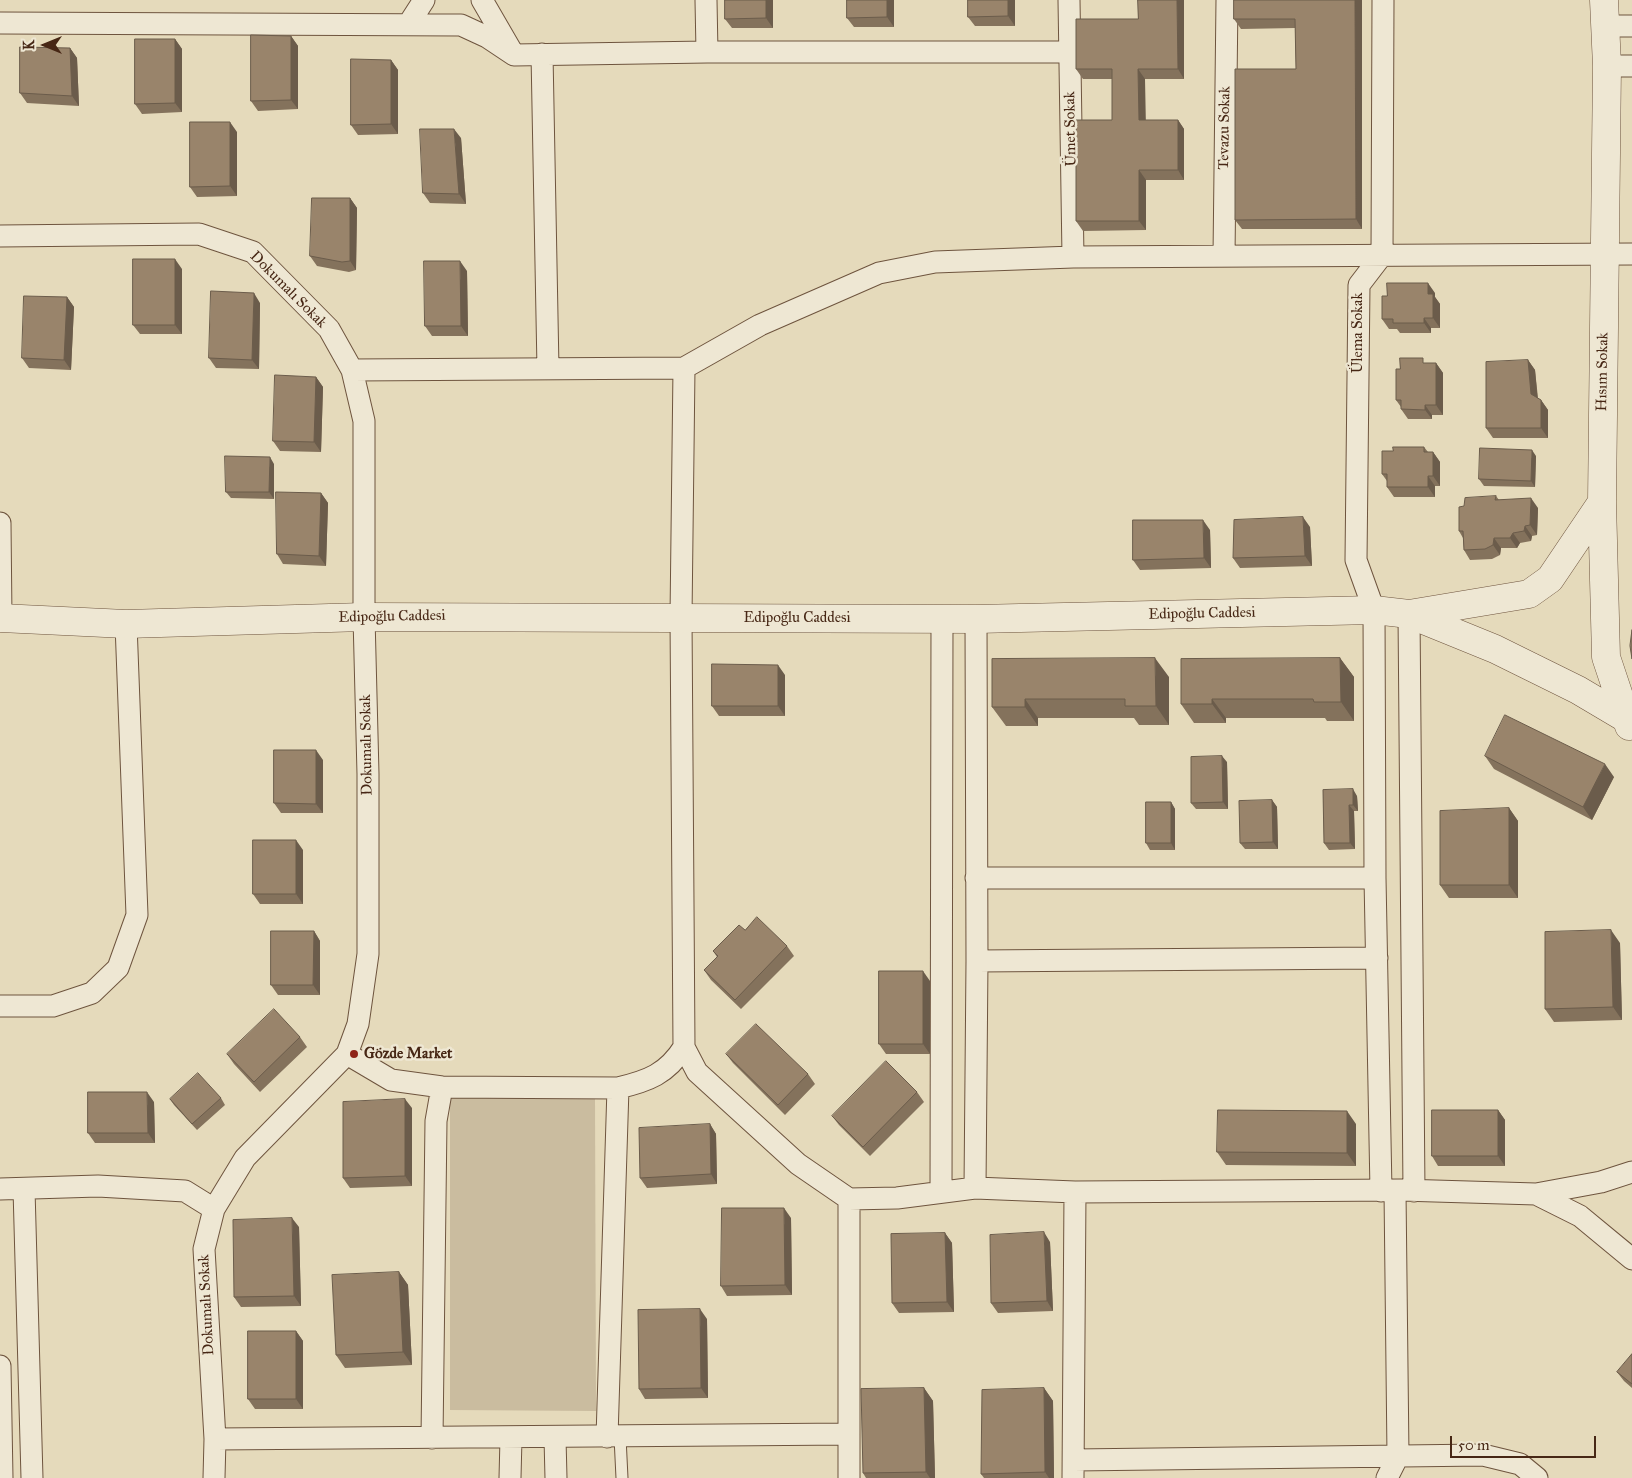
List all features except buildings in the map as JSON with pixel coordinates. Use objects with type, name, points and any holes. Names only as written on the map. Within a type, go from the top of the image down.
[{"type":"street","points":[[408,25],[424,0]]},
{"type":"street","points":[[482,0],[514,55]]},
{"type":"street","points":[[706,0],[707,52]]},
{"type":"street","name":"Ümet Sokak","points":[[1069,0],[1073,257]]},
{"type":"street","name":"Tevazu Sokak","points":[[1224,256],[1227,0]]},
{"type":"street","points":[[1382,255],[1383,0]]},
{"type":"street","points":[[1605,13],[1632,26]]},
{"type":"street","name":"Hısım Sokak","points":[[1605,13],[1620,66],[1605,254],[1602,502],[1606,657],[1630,727]]},
{"type":"street","points":[[0,23],[461,25],[488,37],[514,55],[707,52],[1070,52]]},
{"type":"street","points":[[542,54],[548,369]]},
{"type":"street","name":"Dokumalı Sokak","points":[[0,236],[199,234],[253,252],[328,329],[352,370],[364,422],[368,954],[358,1024],[347,1054],[244,1158],[214,1209],[204,1249],[215,1439],[214,1478]]},
{"type":"street","points":[[352,370],[684,368],[760,325],[879,273],[935,262],[1073,257],[1632,254]]},
{"type":"street","name":"Ülema Sokak","points":[[1382,255],[1359,284],[1356,560],[1374,610],[1377,958],[1396,1191]]},
{"type":"street","points":[[684,368],[681,617],[684,1048],[697,1072],[798,1164],[849,1198],[897,1198],[975,1188],[1075,1192],[1396,1191],[1536,1194],[1601,1182],[1632,1172]]},
{"type":"street","points":[[1388,1478],[1398,1456],[1396,1191],[1408,614],[1528,594],[1550,580],[1602,502]]},
{"type":"street","points":[[0,523],[0,618]]},
{"type":"street","name":"Edipoğlu Caddesi","points":[[0,618],[126,624],[364,617],[976,619],[1374,610],[1408,614],[1496,648],[1578,690],[1630,727]]},
{"type":"street","points":[[941,1192],[942,618]]},
{"type":"street","points":[[975,1188],[977,962],[976,619]]},
{"type":"street","points":[[0,1006],[53,1006],[92,993],[118,968],[137,915],[126,624]]},
{"type":"street","points":[[976,878],[1375,878]]},
{"type":"street","points":[[977,962],[1377,958]]},
{"type":"street","points":[[347,1054],[391,1080],[442,1086],[618,1088],[647,1081],[674,1063],[684,1048]]},
{"type":"street","points":[[432,1438],[436,1121],[442,1086]]},
{"type":"street","points":[[614,1437],[618,1088]]},
{"type":"street","points":[[0,1190],[98,1186],[185,1191],[214,1209]]},
{"type":"street","points":[[24,1189],[32,1478]]},
{"type":"street","points":[[1075,1192],[1074,1469],[1398,1456],[1484,1455],[1520,1464],[1537,1478]]},
{"type":"street","points":[[1536,1194],[1580,1216],[1632,1259]]},
{"type":"street","points":[[849,1198],[849,1478]]},
{"type":"street","points":[[0,1366],[2,1478]]},
{"type":"street","points":[[215,1439],[555,1438],[849,1434]]},
{"type":"street","points":[[510,1478],[511,1438]]},
{"type":"street","points":[[555,1438],[556,1478]]},
{"type":"lane","points":[[614,1437],[622,1478]]},
{"type":"shaded area","points":[[595,1096],[596,1411],[450,1410],[450,1098]]},
{"type":"place","name":"Gözde Market","points":[[354,1054]]}]
